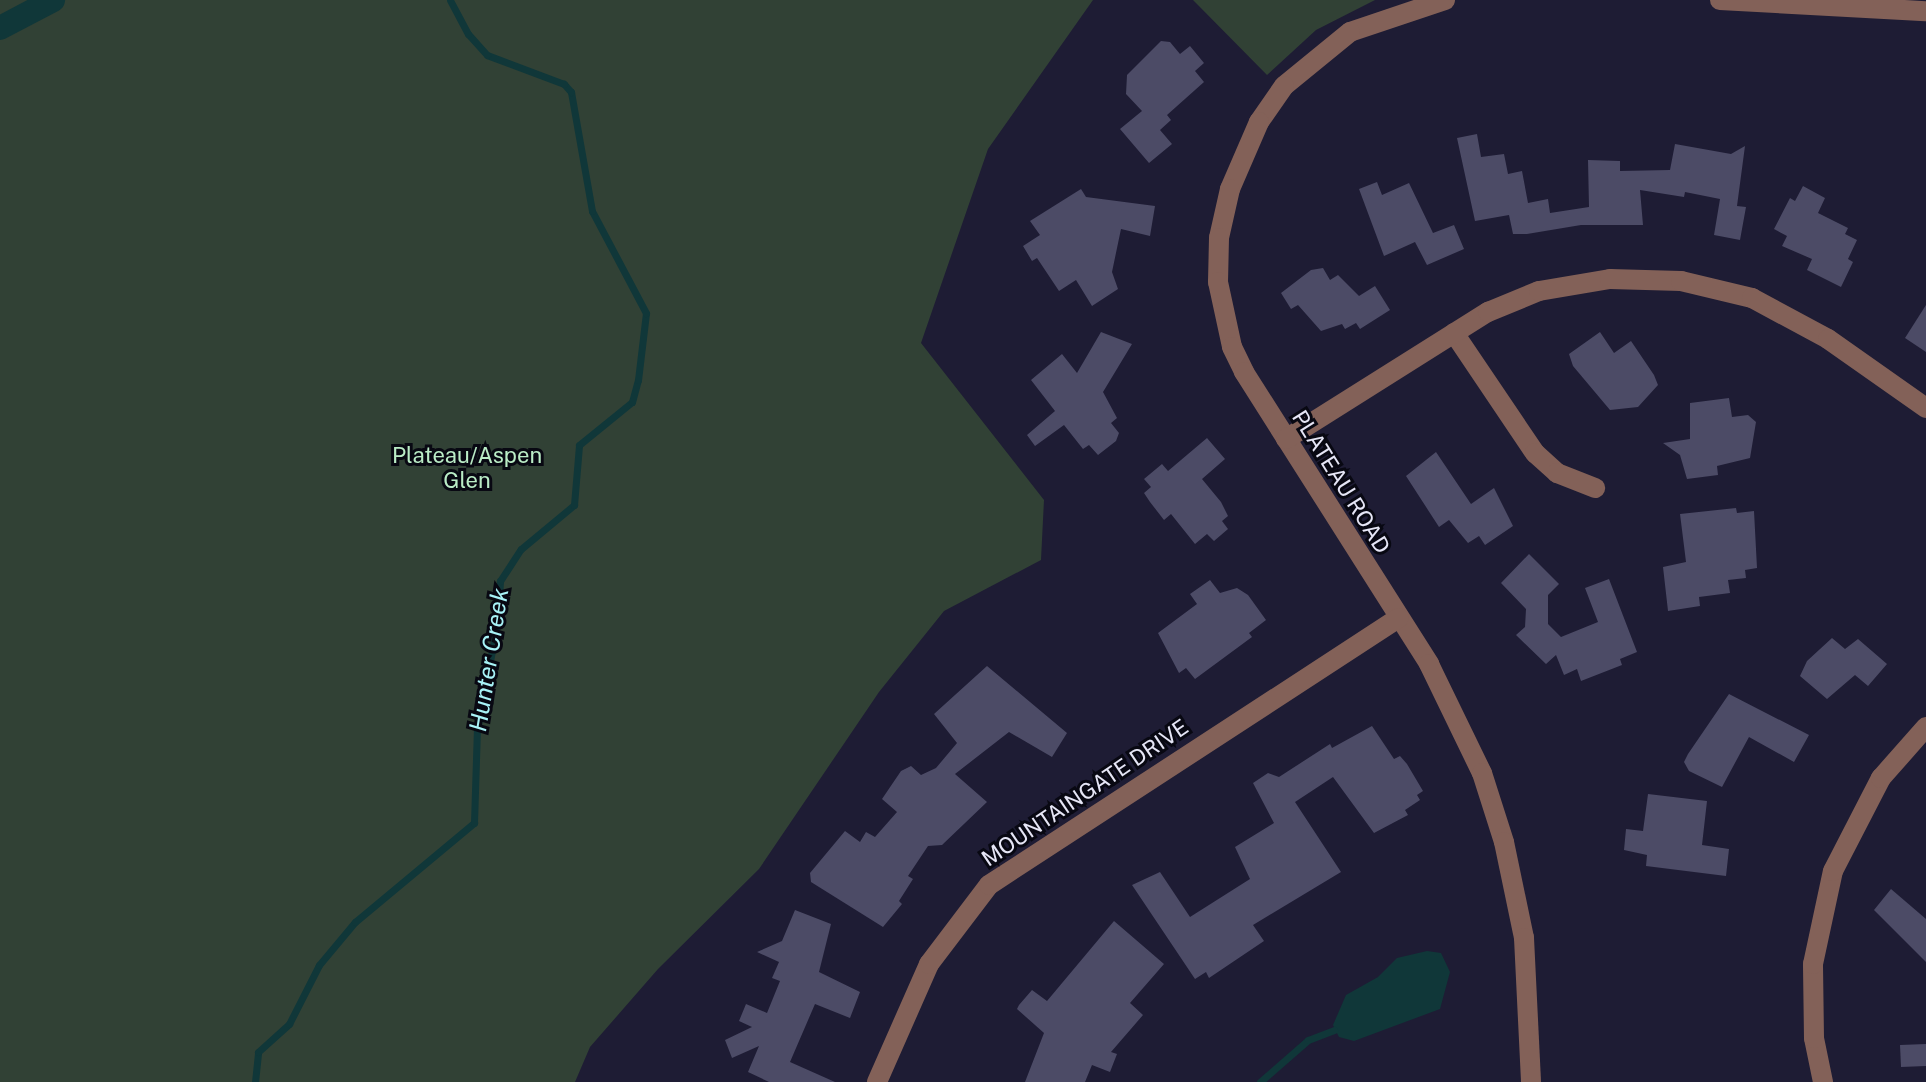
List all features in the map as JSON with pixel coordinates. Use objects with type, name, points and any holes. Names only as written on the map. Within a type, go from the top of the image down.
[{"type":"street","name":"PLATEAU ROAD","points":[[1445,0],[1372,21],[1310,59],[1270,105],[1237,168],[1219,238],[1221,302],[1238,359],[1399,618],[1465,733],[1504,842],[1528,974],[1531,1082]]},
{"type":"street","points":[[1720,0],[1926,11]]},
{"type":"street","points":[[1286,439],[1488,312],[1550,289],[1610,279],[1681,281],[1752,298],[1782,313],[1926,408]]},
{"type":"street","points":[[1454,333],[1535,453],[1557,473],[1595,488]]},
{"type":"street","name":"MOUNTAINGATE DRIVE","points":[[877,1082],[929,964],[989,885],[1399,618]]},
{"type":"street","points":[[1823,1082],[1814,1038],[1813,964],[1833,871],[1881,778],[1926,727]]},
{"type":"green space","name":"Plateau/Aspen Glen","points":[[0,0],[1093,0],[988,149],[921,343],[1044,500],[1041,560],[944,611],[879,692],[759,869],[658,969],[590,1047],[575,1082],[0,1082]]},
{"type":"green space","points":[[1193,0],[1375,0],[1316,30],[1267,75]]},
{"type":"shaded area","points":[[1427,951],[1441,953],[1450,972],[1440,1009],[1354,1041],[1339,1037],[1333,1025],[1346,995],[1378,977],[1397,958]]},
{"type":"building","points":[[1161,41],[1170,42],[1180,54],[1190,46],[1204,63],[1195,71],[1204,82],[1167,115],[1171,120],[1160,130],[1172,144],[1149,163],[1120,129],[1142,111],[1126,94],[1127,75]]},
{"type":"building","points":[[1477,134],[1481,157],[1504,154],[1508,174],[1522,171],[1528,203],[1548,199],[1550,213],[1589,207],[1588,160],[1620,161],[1620,171],[1670,170],[1675,144],[1731,154],[1745,146],[1737,206],[1746,207],[1740,240],[1714,235],[1720,199],[1685,192],[1684,197],[1640,190],[1643,225],[1581,225],[1513,234],[1509,215],[1475,221],[1457,138]]},
{"type":"building","points":[[1377,182],[1382,195],[1409,183],[1433,233],[1454,225],[1464,249],[1427,265],[1415,242],[1384,256],[1359,189]]},
{"type":"building","points":[[1803,186],[1825,198],[1818,213],[1848,228],[1845,234],[1857,240],[1848,259],[1853,262],[1841,287],[1807,270],[1812,259],[1782,246],[1787,236],[1774,229],[1790,198],[1795,201]]},
{"type":"building","points":[[1081,189],[1086,197],[1155,206],[1150,236],[1121,229],[1112,272],[1118,289],[1092,306],[1076,280],[1059,291],[1037,258],[1032,261],[1023,246],[1040,235],[1030,221]]},
{"type":"building","points":[[1323,268],[1330,280],[1338,275],[1359,296],[1375,286],[1390,310],[1360,329],[1356,323],[1345,329],[1342,324],[1321,331],[1298,305],[1291,309],[1281,293],[1311,270]]},
{"type":"building","points":[[1926,305],[1926,352],[1905,338]]},
{"type":"building","points":[[1101,332],[1132,344],[1103,392],[1117,418],[1111,423],[1119,433],[1116,441],[1098,455],[1089,445],[1083,449],[1064,425],[1035,446],[1027,435],[1055,411],[1031,380],[1062,354],[1077,373]]},
{"type":"building","points":[[1600,332],[1614,353],[1631,341],[1654,375],[1658,385],[1638,407],[1610,410],[1573,366],[1569,354]]},
{"type":"building","points":[[1729,398],[1732,417],[1748,415],[1756,422],[1750,458],[1717,466],[1718,475],[1687,479],[1680,455],[1663,443],[1690,439],[1690,403]]},
{"type":"building","points":[[1207,438],[1225,459],[1202,479],[1221,502],[1228,516],[1222,521],[1228,529],[1214,541],[1207,534],[1195,544],[1171,514],[1164,520],[1144,493],[1151,487],[1144,479],[1162,464],[1168,471]]},
{"type":"building","points":[[1436,452],[1471,504],[1494,488],[1513,526],[1485,545],[1479,536],[1468,543],[1449,520],[1439,527],[1406,476]]},
{"type":"building","points":[[1736,508],[1737,513],[1754,511],[1757,568],[1745,570],[1746,578],[1728,580],[1730,593],[1699,597],[1700,606],[1668,611],[1663,567],[1686,562],[1680,514]]},
{"type":"building","points":[[1529,554],[1559,584],[1548,595],[1548,624],[1561,637],[1598,622],[1585,588],[1609,579],[1637,652],[1620,659],[1622,665],[1581,681],[1577,669],[1564,675],[1556,655],[1546,664],[1516,635],[1525,627],[1526,609],[1501,583]]},
{"type":"building","points":[[1210,580],[1220,593],[1237,588],[1248,595],[1266,620],[1249,633],[1252,637],[1195,679],[1186,668],[1179,673],[1158,633],[1197,604],[1190,594]]},
{"type":"building","points":[[1832,638],[1845,649],[1858,639],[1887,664],[1868,686],[1855,675],[1827,699],[1800,676],[1807,661]]},
{"type":"building","points":[[987,666],[1067,733],[1052,757],[1009,732],[955,774],[987,802],[942,845],[928,846],[908,876],[913,879],[899,901],[902,904],[883,927],[811,882],[810,873],[845,831],[860,842],[866,832],[875,837],[897,812],[882,799],[901,771],[911,766],[921,775],[936,768],[957,743],[934,714]]},
{"type":"building","points":[[1729,694],[1809,735],[1794,762],[1749,737],[1722,787],[1689,771],[1684,762],[1688,754]]},
{"type":"building","points":[[1372,726],[1394,759],[1400,756],[1407,764],[1423,791],[1417,795],[1420,800],[1405,810],[1408,815],[1374,833],[1333,777],[1295,802],[1341,872],[1253,925],[1264,941],[1209,978],[1206,972],[1195,979],[1132,885],[1160,872],[1190,917],[1250,879],[1235,847],[1274,823],[1253,783],[1268,773],[1279,777],[1330,744],[1332,748]]},
{"type":"building","points":[[1648,794],[1707,801],[1702,845],[1729,849],[1726,876],[1646,866],[1647,855],[1624,850],[1626,829],[1643,831]]},
{"type":"building","points":[[1891,889],[1926,919],[1926,962],[1874,910]]},
{"type":"building","points":[[795,910],[831,924],[819,972],[860,992],[850,1018],[815,1004],[790,1062],[835,1082],[769,1082],[748,1072],[759,1046],[732,1058],[725,1040],[752,1027],[739,1021],[746,1004],[767,1013],[780,981],[772,978],[779,962],[757,952],[782,941]]},
{"type":"building","points":[[1114,921],[1164,964],[1130,1003],[1143,1015],[1111,1052],[1117,1054],[1110,1072],[1092,1065],[1085,1082],[1025,1082],[1044,1033],[1017,1009],[1019,1005],[1032,990],[1047,1001]]},
{"type":"building","points":[[1926,1044],[1926,1066],[1901,1067],[1900,1045]]},
{"type":"waterway","points":[[0,28],[53,0]]},
{"type":"waterway","name":"Hunter Creek","points":[[255,1082],[258,1052],[289,1024],[319,965],[355,922],[474,823],[477,730],[498,619],[500,581],[521,549],[574,505],[579,445],[632,402],[638,380],[646,313],[592,211],[571,92],[564,84],[487,55],[468,34],[450,0]]},
{"type":"waterway","points":[[1260,1082],[1308,1040],[1334,1030]]}]
